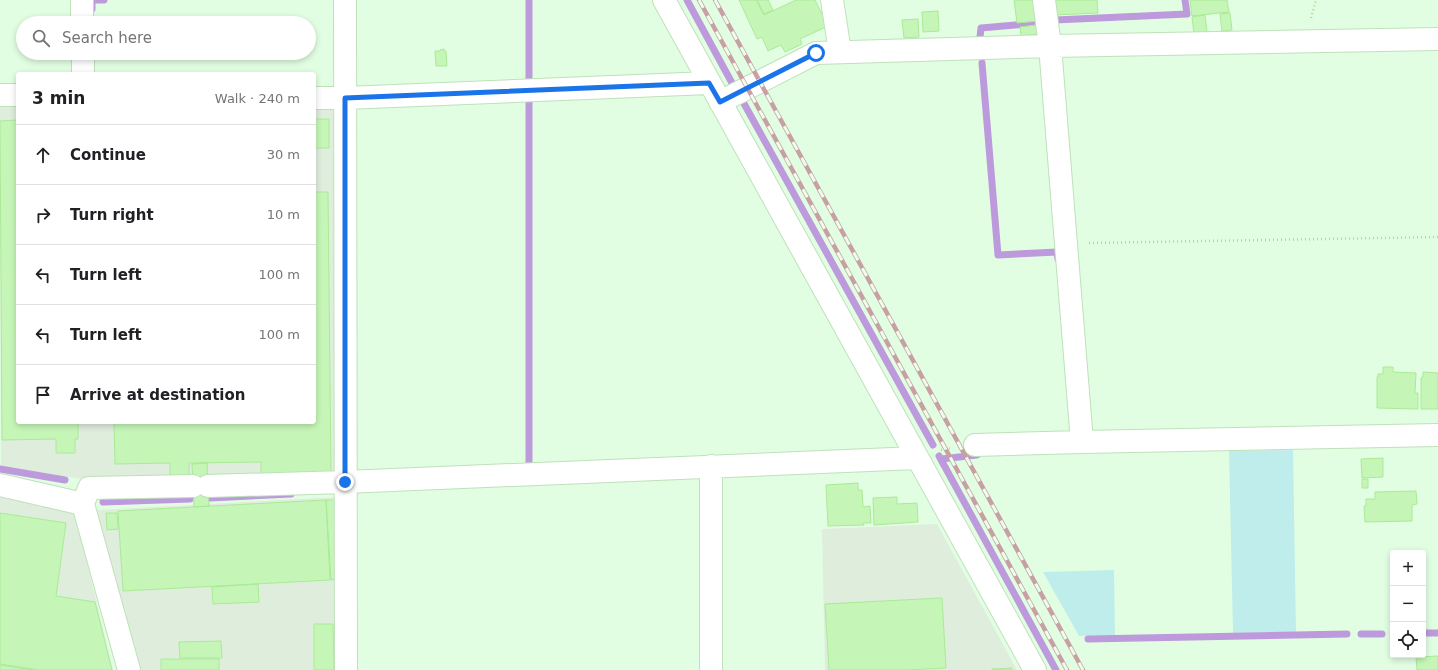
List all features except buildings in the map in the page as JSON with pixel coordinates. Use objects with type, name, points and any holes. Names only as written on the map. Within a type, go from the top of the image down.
[{"type":"street","points":[[82,0],[82,16]]},
{"type":"street","points":[[345,0],[346,670]]},
{"type":"street","points":[[664,0],[1035,670]]},
{"type":"street","points":[[832,0],[840,52]]},
{"type":"street","points":[[1044,0],[1050,46],[1082,442]]},
{"type":"street","points":[[720,102],[816,53],[1050,46],[1438,39]]},
{"type":"street","points":[[83,60],[83,72]]},
{"type":"street","points":[[316,98],[709,83]]},
{"type":"street","points":[[0,95],[16,95]]},
{"type":"street","points":[[975,445],[1438,435]]},
{"type":"street","points":[[129,670],[83,504],[89,488],[345,482],[916,456]]},
{"type":"street","points":[[711,466],[711,670]]},
{"type":"street","points":[[0,485],[83,504]]},
{"type":"path","points":[[1066,243],[1438,237]]},
{"type":"path","points":[[916,456],[975,445]]},
{"type":"shaded area","points":[[316,104],[335,104],[335,477],[103,482],[1,467],[0,106],[16,106],[16,424],[316,424]]},
{"type":"shaded area","points":[[1293,450],[1296,632],[1233,633],[1229,451]]},
{"type":"shaded area","points":[[0,495],[75,513],[113,670],[0,670]]},
{"type":"shaded area","points":[[339,497],[339,670],[136,670],[97,510]]},
{"type":"shaded area","points":[[937,524],[1017,670],[825,670],[822,529]]},
{"type":"shaded area","points":[[1114,570],[1115,635],[1079,636],[1043,572]]},
{"type":"waterway","points":[[92,9],[92,0],[104,0]]},
{"type":"waterway","points":[[529,0],[529,84]]},
{"type":"waterway","points":[[687,0],[732,83]]},
{"type":"waterway","points":[[1055,20],[1187,14],[1185,0]]},
{"type":"waterway","points":[[980,37],[981,28],[1038,23]]},
{"type":"waterway","points":[[982,63],[998,255],[1057,252],[1058,259]]},
{"type":"waterway","points":[[529,97],[529,467]]},
{"type":"waterway","points":[[742,100],[933,445]]},
{"type":"waterway","points":[[941,459],[977,455]]},
{"type":"waterway","points":[[939,456],[1056,670]]},
{"type":"waterway","points":[[0,469],[65,480]]},
{"type":"waterway","points":[[210,498],[291,494]]},
{"type":"waterway","points":[[103,502],[190,499]]},
{"type":"waterway","points":[[1426,633],[1438,633]]},
{"type":"waterway","points":[[1088,639],[1347,634]]},
{"type":"waterway","points":[[1361,634],[1382,634]]},
{"type":"railway","points":[[699,0],[1067,670]]},
{"type":"railway","points":[[715,0],[1083,670]]},
{"type":"route","points":[[345,482],[345,98],[709,83],[720,102],[816,53]]}]
